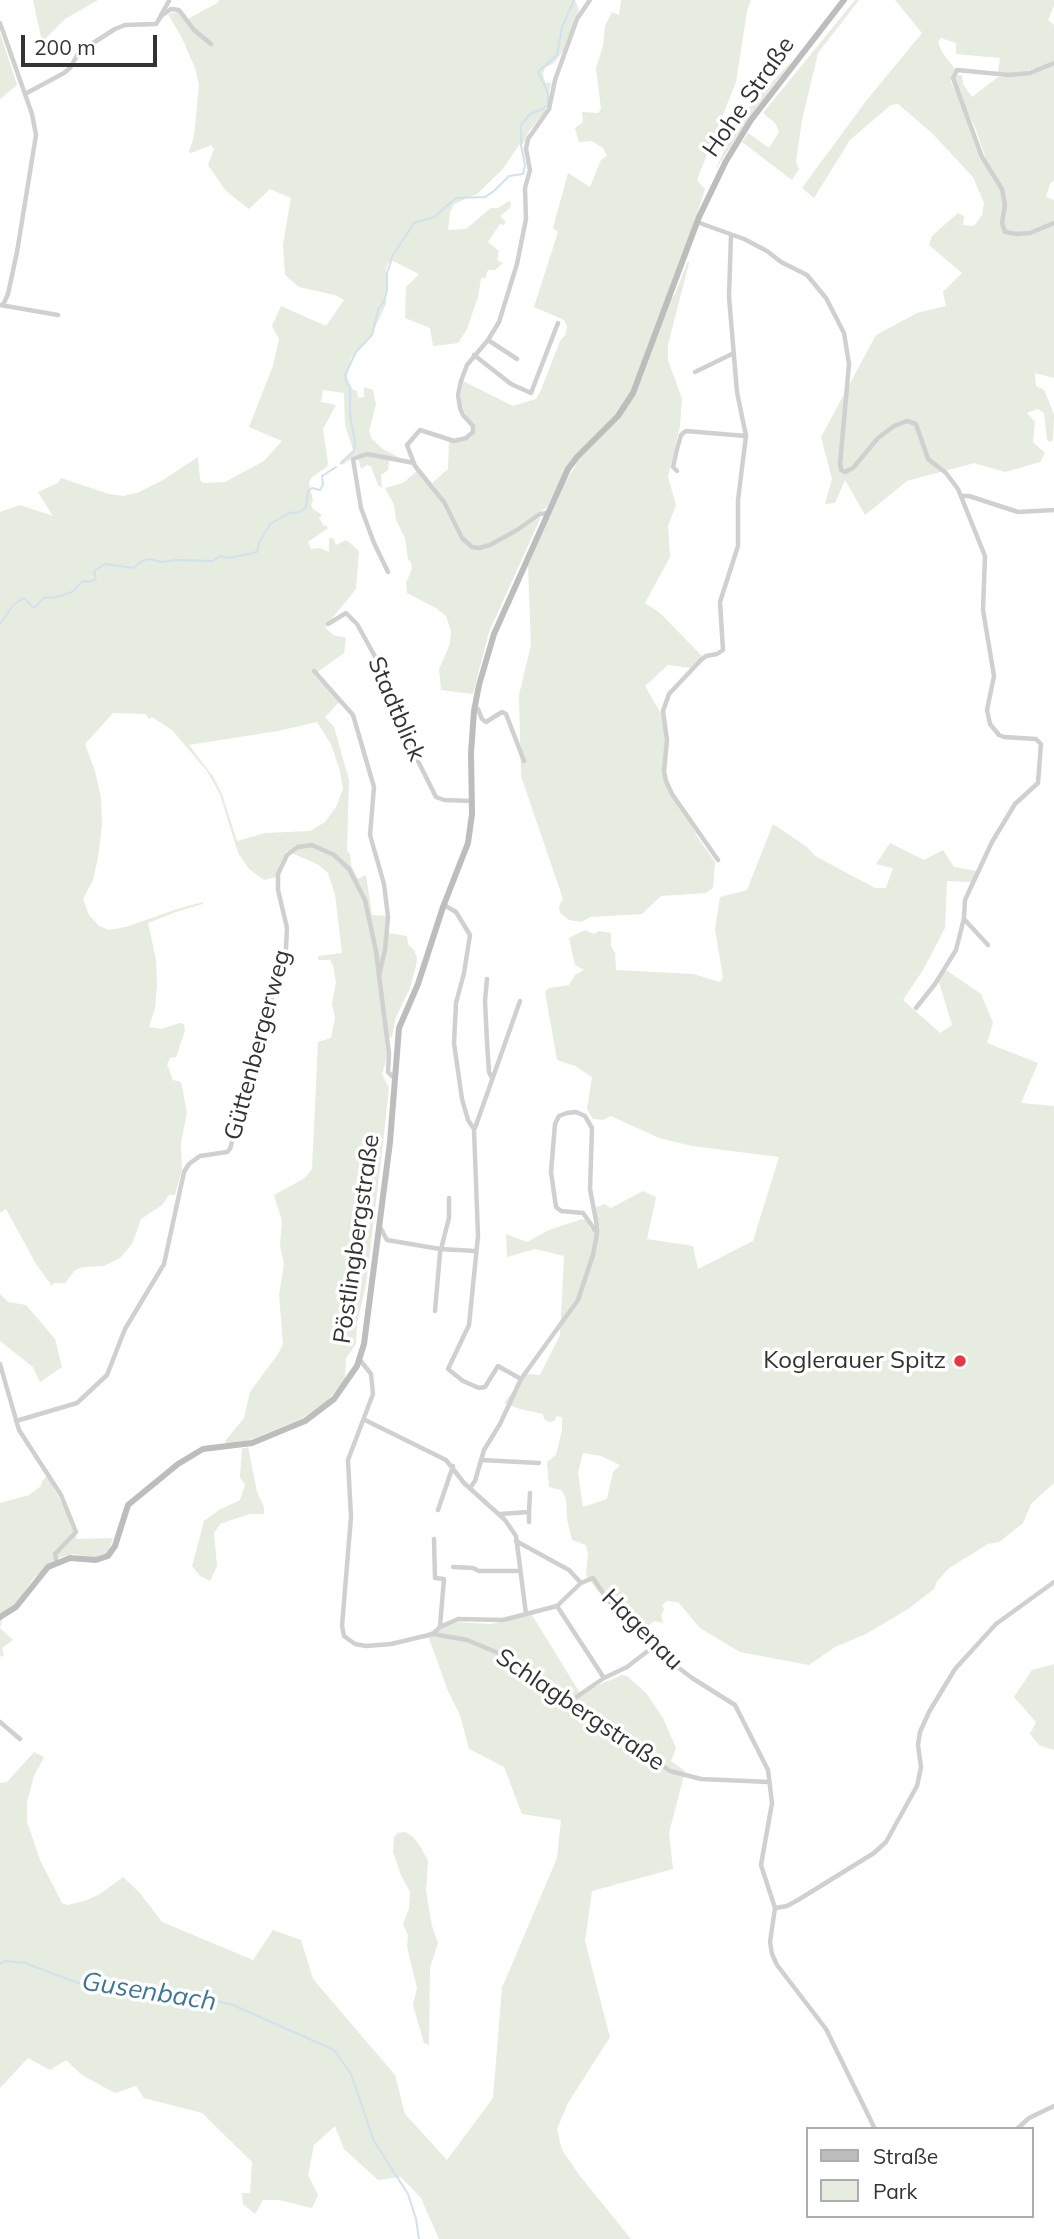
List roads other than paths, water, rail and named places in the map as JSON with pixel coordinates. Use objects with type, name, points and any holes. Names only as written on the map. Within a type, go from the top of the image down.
[{"type":"main road","name":"Hohe Straße","points":[[697,222],[716,179],[743,132],[844,0]]},
{"type":"main road","name":"Pöstlingbergstraße","points":[[57,1563],[69,1558],[104,1558],[115,1546],[121,1519],[128,1505],[178,1464],[203,1449],[252,1443],[305,1421],[334,1399],[360,1360],[390,1142],[400,1023],[418,984],[468,843],[475,707],[484,664],[494,634],[572,463],[618,415],[634,393],[697,222]]},
{"type":"main road","points":[[0,1617],[16,1607],[44,1570],[57,1563]]},
{"type":"street","points":[[548,513],[540,514],[490,545],[472,547],[462,538],[444,502],[414,463],[407,445],[418,431],[428,431],[454,441],[466,438],[473,432],[473,426],[461,412],[458,398],[463,374],[499,322],[515,271],[527,217],[525,188],[530,170],[526,149],[528,139],[548,109],[556,75],[577,19],[590,0]]},
{"type":"street","points":[[24,94],[66,72],[77,54],[115,29],[125,25],[156,24],[169,1]]},
{"type":"street","points":[[161,16],[170,10],[178,9],[194,30],[211,44]]},
{"type":"street","points":[[0,23],[34,122],[35,146],[11,281],[1,305],[58,315]]},
{"type":"street","points":[[1054,63],[1021,74],[997,75],[957,70],[953,78],[982,157],[1002,189],[1005,205],[1002,223],[1005,232],[1030,233],[1054,223]]},
{"type":"street","points":[[697,222],[767,251],[811,278],[822,292],[840,324],[849,364],[840,464],[842,470],[845,472],[853,468],[874,442],[898,424],[913,421],[918,427],[928,459],[949,477],[962,496],[986,562],[983,610],[994,676],[987,710],[988,718],[999,735],[1035,739],[1042,748],[1038,783],[1015,804],[992,842],[965,900],[964,918],[956,950],[916,1008]]},
{"type":"street","points":[[718,860],[672,794],[666,781],[664,771],[667,740],[663,711],[669,694],[701,660],[723,650],[720,602],[738,546],[738,500],[746,436],[737,392],[729,290],[731,235]]},
{"type":"street","points":[[474,355],[511,384],[531,393],[558,323]]},
{"type":"street","points":[[488,340],[517,359]]},
{"type":"street","points":[[695,372],[734,352]]},
{"type":"street","points":[[677,471],[673,467],[681,435],[686,430],[746,436]]},
{"type":"street","points":[[388,572],[361,508],[356,489],[354,460],[361,455],[370,454],[414,463]]},
{"type":"street","points":[[962,496],[1018,512],[1054,510]]},
{"type":"street","name":"Stadtblick","points":[[328,624],[346,612],[352,617],[388,680],[432,792],[441,800],[471,801]]},
{"type":"street","points":[[314,671],[353,715],[374,787],[370,835],[384,884],[388,917],[379,976]]},
{"type":"street","points":[[475,707],[486,722],[502,712],[506,714],[524,761]]},
{"type":"street","name":"Güttenbergerweg","points":[[16,1422],[77,1403],[107,1375],[125,1329],[164,1264],[184,1172],[189,1164],[200,1156],[227,1152],[231,1144],[286,948],[287,928],[278,880],[282,863],[290,852],[303,845],[318,846],[334,855],[349,869],[362,892],[370,914],[379,976],[389,1059],[388,1072],[395,1079]]},
{"type":"street","points":[[444,905],[456,912],[471,935],[456,1000],[454,1042],[461,1099],[474,1129]]},
{"type":"street","points":[[964,918],[988,945]]},
{"type":"street","points":[[487,979],[487,1042],[489,1072],[492,1078]]},
{"type":"street","points":[[520,1001],[474,1129],[477,1264],[469,1325],[448,1369],[463,1381],[478,1388],[485,1387],[498,1366],[521,1379]]},
{"type":"street","points":[[470,1488],[521,1379],[578,1300],[593,1255],[597,1233],[590,1189],[592,1128],[585,1116],[576,1112],[567,1113],[559,1116],[555,1124],[551,1172],[556,1207],[561,1212],[583,1213],[597,1233]]},
{"type":"street","points":[[435,1311],[440,1249],[449,1218],[449,1198]]},
{"type":"street","points":[[378,1224],[382,1226],[387,1240],[440,1249],[475,1251]]},
{"type":"street","name":"Schlagbergstraße","points":[[360,1360],[369,1370],[373,1398],[348,1460],[351,1517],[342,1621],[344,1636],[355,1644],[366,1646],[391,1644],[433,1634],[467,1640],[503,1655],[542,1678],[619,1736],[676,1774],[701,1779],[769,1782]]},
{"type":"street","points":[[0,1364],[23,1438],[61,1495],[76,1532],[55,1554],[57,1563]]},
{"type":"street","points":[[365,1420],[443,1458],[470,1488],[500,1514],[513,1531],[516,1541],[526,1614]]},
{"type":"street","points":[[481,1460],[539,1463]]},
{"type":"street","points":[[438,1510],[453,1466]]},
{"type":"street","points":[[529,1522],[530,1493]]},
{"type":"street","points":[[500,1514],[529,1513]]},
{"type":"street","points":[[433,1634],[440,1627],[444,1579],[435,1578],[434,1539]]},
{"type":"street","points":[[516,1541],[569,1570],[581,1583]]},
{"type":"street","points":[[453,1567],[473,1567],[479,1571],[520,1571]]},
{"type":"street","name":"Hagenau","points":[[440,1627],[462,1619],[503,1620],[557,1606],[581,1583],[593,1578],[607,1599],[653,1647],[692,1678],[735,1705],[763,1758],[769,1782]]},
{"type":"street","points":[[775,1908],[798,1900],[874,1853],[886,1842],[917,1786],[921,1767],[918,1745],[920,1732],[955,1669],[996,1624],[1054,1582]]},
{"type":"street","points":[[557,1606],[604,1678]]},
{"type":"street","points":[[572,1700],[604,1678],[627,1667],[653,1647]]},
{"type":"street","points":[[0,1721],[20,1739]]},
{"type":"street","points":[[769,1782],[772,1803],[761,1865],[775,1908],[770,1942],[774,1960],[826,2029],[874,2127]]},
{"type":"street","points":[[1019,2127],[1029,2118],[1054,2106]]},
{"type":"waterway","points":[[341,463],[354,451],[355,442],[350,415],[350,387],[345,375],[356,352],[372,335],[378,310],[387,291],[387,273],[393,255],[414,223],[434,217],[456,198],[485,197],[509,176],[523,174],[525,165],[521,125],[530,114],[548,105],[548,93],[538,72],[557,55],[562,27],[574,0]]},
{"type":"waterway","points":[[0,624],[14,604],[24,598],[34,608],[44,598],[72,592],[83,581],[96,579],[94,571],[105,564],[133,568],[150,559],[161,562],[213,561],[220,556],[229,558],[257,552],[270,524],[306,507],[308,491],[312,488],[320,490],[323,485],[322,476],[336,467]]},
{"type":"waterway","name":"Gusenbach","points":[[0,1964],[5,1961],[25,1963],[86,1986],[122,1983],[183,1992],[233,2005],[334,2050],[351,2074],[374,2141],[408,2194],[419,2239]]},
{"type":"place","name":"Koglerauer Spitz","points":[[960,1361]]}]
